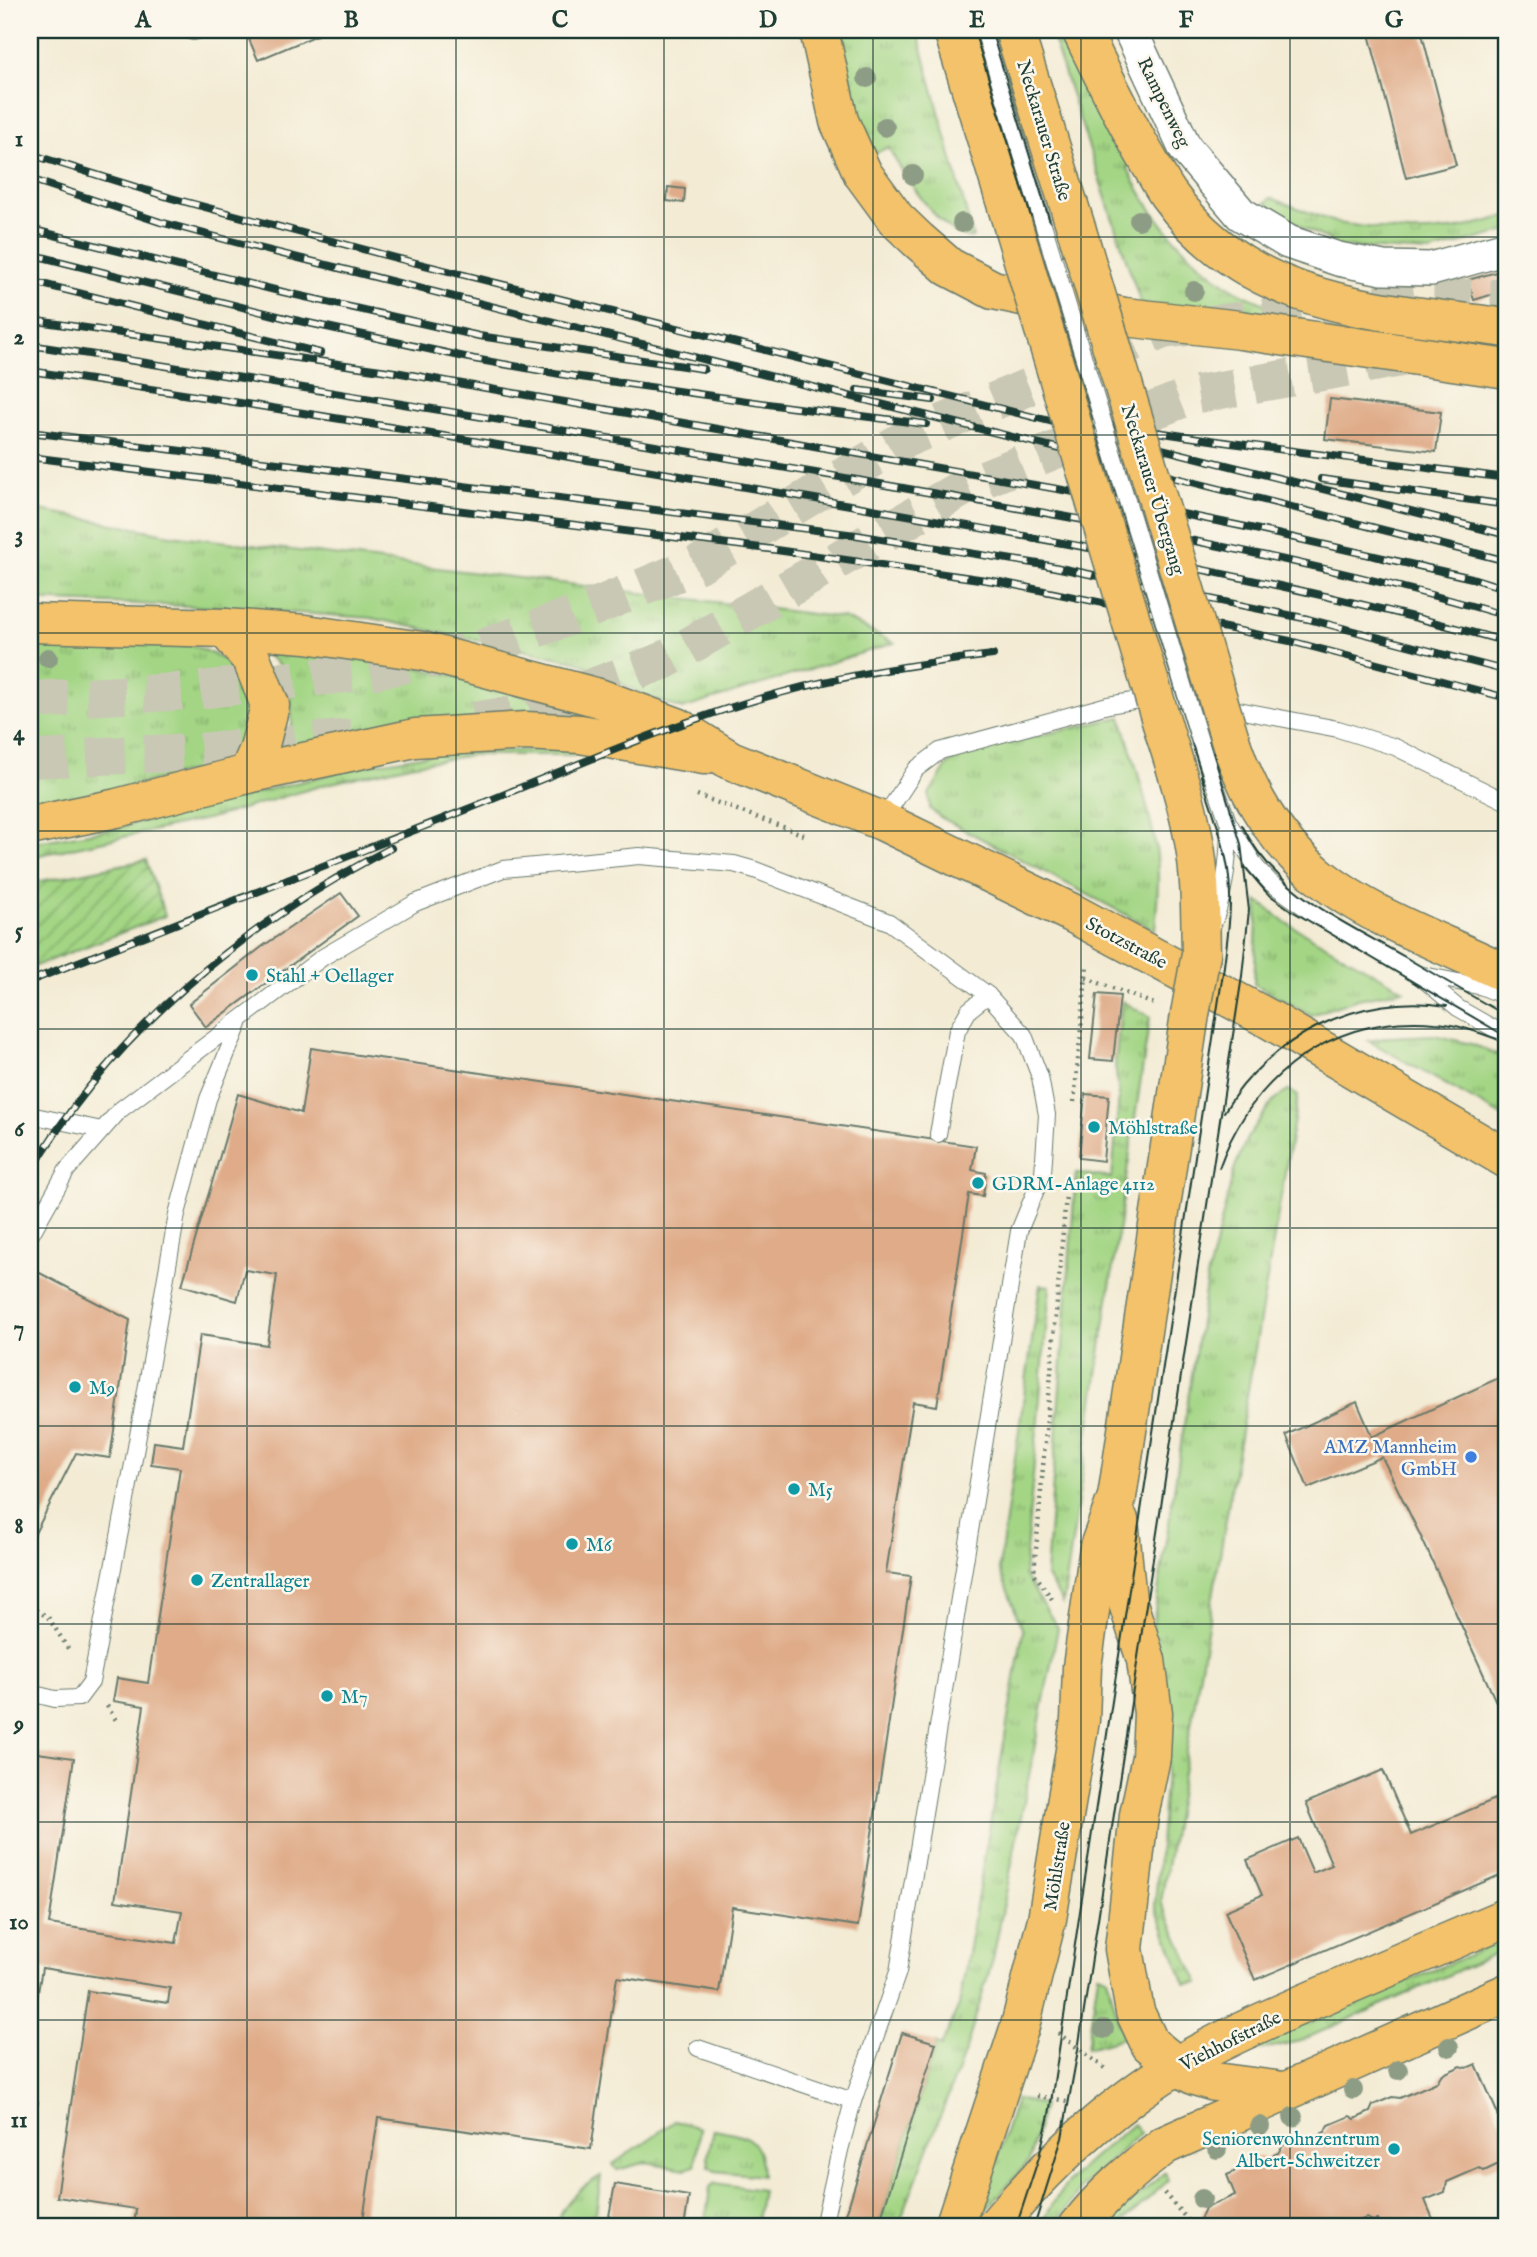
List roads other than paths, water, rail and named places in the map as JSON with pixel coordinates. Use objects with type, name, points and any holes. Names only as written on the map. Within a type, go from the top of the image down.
[{"type":"main road","points":[[819,30],[839,121],[863,174],[896,219],[918,240],[949,267],[993,290],[1125,317],[1240,330],[1507,369]]},
{"type":"main road","points":[[953,30],[1044,227],[1200,741],[1244,779],[1279,838],[1316,876],[1356,903],[1394,923],[1507,974]]},
{"type":"main road","name":"Neckarauer Straße","points":[[1014,30],[1044,227]]},
{"type":"main road","points":[[1081,30],[1130,128],[1167,192],[1206,237],[1233,258],[1262,275],[1310,296],[1366,309],[1507,328]]},
{"type":"main road","name":"Neckarauer Übergang","points":[[1044,227],[1200,741]]},
{"type":"main road","points":[[30,623],[225,628],[306,634],[434,654],[599,698],[677,727],[730,760]]},
{"type":"main road","points":[[225,628],[252,660],[270,705],[260,749],[248,774]]},
{"type":"main road","points":[[30,826],[117,808],[248,774],[415,738],[526,731],[580,734],[730,760]]},
{"type":"main road","name":"Möhlstraße","points":[[1200,741],[1186,802],[1195,842],[1201,954],[1175,1010],[1117,1497],[1127,1600],[1146,1660],[1153,1713],[1152,1757],[1139,1815],[1124,1949],[1135,2012],[1150,2044],[1177,2066],[1195,2076],[1215,2082],[1283,2091]]},
{"type":"main road","name":"Stotzstraße","points":[[730,760],[882,821],[998,875],[1269,1020],[1507,1160]]},
{"type":"main road","name":"Möhlstraße","points":[[954,2227],[1020,2026],[1047,1919],[1080,1720],[1082,1667],[1099,1547],[1117,1497]]},
{"type":"main road","name":"Viehhofstraße","points":[[995,2227],[1057,2157],[1129,2098],[1177,2066],[1262,2022],[1507,1917]]},
{"type":"main road","points":[[1078,2227],[1096,2203],[1126,2174],[1165,2145],[1507,1993]]},
{"type":"street","name":"Rampenweg","points":[[1130,30],[1185,148],[1241,214],[1288,242],[1338,259],[1383,268],[1431,269],[1507,248]]},
{"type":"lane","points":[[187,30],[201,30]]},
{"type":"lane","points":[[984,30],[1044,227]]},
{"type":"lane","points":[[882,821],[916,769],[940,751],[1108,705],[1164,696],[1338,729],[1395,747],[1507,802]]},
{"type":"lane","points":[[1200,741],[1228,822],[1256,867],[1292,900],[1417,974],[1458,1008],[1507,1036]]},
{"type":"lane","points":[[1201,954],[1221,907],[1229,844],[1228,822]]},
{"type":"lane","points":[[30,1236],[67,1170],[120,1110],[323,957],[415,902],[503,869],[639,856],[734,864],[889,922],[988,995],[1024,1035],[1040,1077],[1047,1115],[1043,1173],[1019,1231],[898,1972],[853,2101],[839,2150],[823,2227]]},
{"type":"lane","points":[[1417,974],[1483,987],[1507,997]]},
{"type":"lane","points":[[938,1135],[957,1031],[969,1010],[988,995]]},
{"type":"lane","points":[[30,1693],[55,1699],[79,1698],[91,1682],[177,1214],[208,1099],[240,1021]]},
{"type":"lane","points":[[30,1115],[102,1130]]},
{"type":"lane","points":[[698,2048],[853,2101]]},
{"type":"tunnel","points":[[30,700],[190,691],[364,672],[474,651],[577,614],[701,563],[905,439],[1163,330],[1429,298],[1507,298]]},
{"type":"tunnel","points":[[474,721],[522,713],[663,661],[966,486],[1192,395],[1407,357]]},
{"type":"tunnel","points":[[30,759],[198,752],[352,738]]},
{"type":"tram line","points":[[974,30],[1204,783]]},
{"type":"tram line","points":[[991,30],[1241,844],[1249,910],[1242,976],[1078,2050],[1062,2138],[1034,2227]]},
{"type":"tram line","points":[[1016,2227],[1039,2157],[1049,2115],[1224,966],[1230,906],[1228,869],[1201,776]]},
{"type":"tram line","points":[[1242,825],[1272,869],[1313,903],[1507,1016]]},
{"type":"tram line","points":[[1245,867],[1267,893],[1292,911],[1507,1037]]},
{"type":"tram line","points":[[1224,1112],[1243,1085],[1266,1062],[1291,1042],[1320,1025],[1350,1013],[1382,1006],[1414,1003],[1447,1006]]},
{"type":"tram line","points":[[1219,1168],[1252,1105],[1275,1079],[1302,1057],[1331,1040],[1363,1029],[1398,1023],[1451,1025],[1497,1039]]},
{"type":"railway","points":[[30,154],[171,198],[396,258],[1507,535]]},
{"type":"railway","points":[[30,179],[160,222],[235,242],[1507,561]]},
{"type":"railway","points":[[30,229],[283,292],[479,336],[704,369]]},
{"type":"railway","points":[[30,254],[290,319],[474,359],[566,375],[926,424]]},
{"type":"railway","points":[[30,281],[320,353]]},
{"type":"railway","points":[[30,320],[395,372],[1080,493],[1246,527],[1472,578],[1507,589]]},
{"type":"railway","points":[[30,345],[547,428],[1103,523],[1347,574],[1507,616]]},
{"type":"railway","points":[[30,371],[543,452],[1098,549],[1344,600],[1507,642]]},
{"type":"railway","points":[[857,390],[933,400]]},
{"type":"railway","points":[[1089,422],[1507,478]]},
{"type":"railway","points":[[30,432],[856,535],[1045,565],[1308,619],[1507,671]]},
{"type":"railway","points":[[1075,444],[1145,454]]},
{"type":"railway","points":[[30,457],[769,549],[1000,582],[1290,641],[1507,698]]},
{"type":"railway","points":[[1321,479],[1507,505]]},
{"type":"railway","points":[[30,981],[622,746],[701,718],[832,680],[993,655]]},
{"type":"railway","points":[[30,1173],[101,1072],[143,1027],[188,985],[235,946],[285,910],[391,848]]},
{"type":"place","name":"Stahl + Oellager","points":[[252,975]]},
{"type":"place","name":"Möhlstraße","points":[[1094,1127]]},
{"type":"place","name":"GDRM-Anlage 4112","points":[[978,1183]]},
{"type":"place","name":"M9","points":[[75,1387]]},
{"type":"place","name":"AMZ Mannheim GmbH","points":[[1471,1457]]},
{"type":"place","name":"M5","points":[[794,1489]]},
{"type":"place","name":"M6","points":[[572,1544]]},
{"type":"place","name":"Zentrallager","points":[[197,1580]]},
{"type":"place","name":"M7","points":[[327,1696]]},
{"type":"place","name":"Seniorenwohnzentrum Albert-Schweitzer","points":[[1394,2149]]}]
